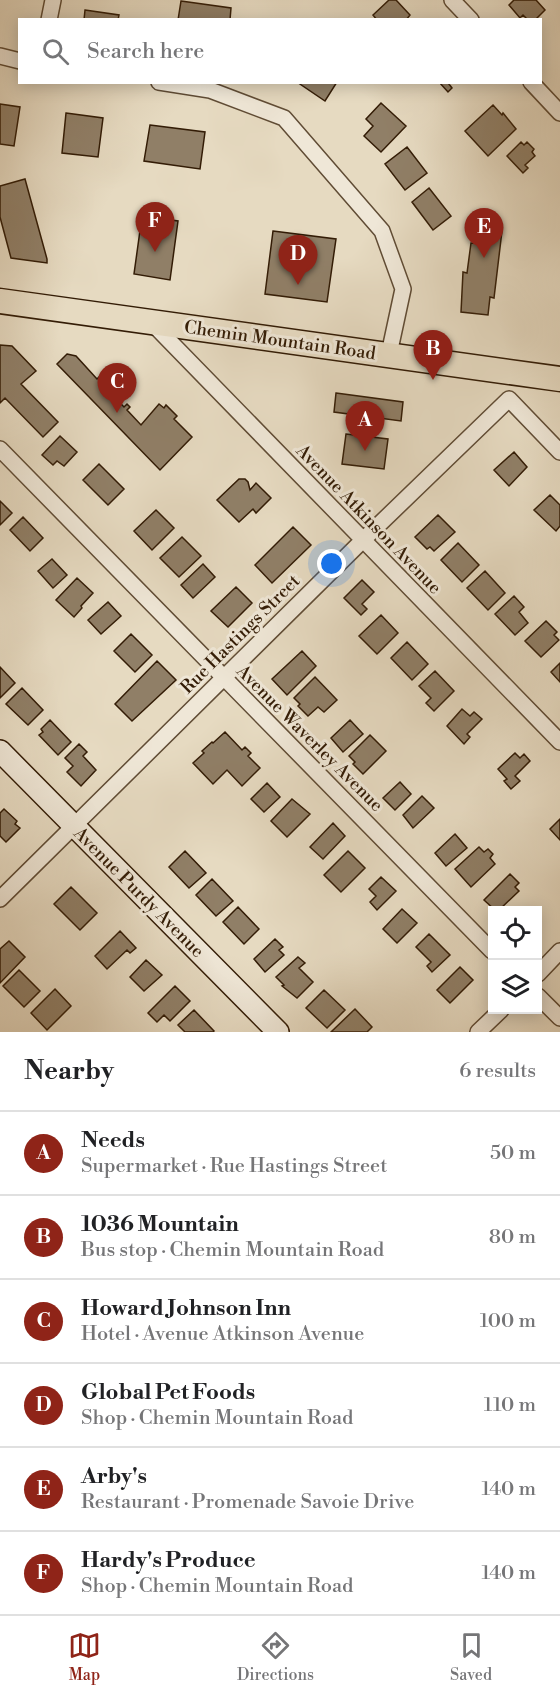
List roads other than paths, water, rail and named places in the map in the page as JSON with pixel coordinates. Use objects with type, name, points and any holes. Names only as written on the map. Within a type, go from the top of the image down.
[{"type":"main road","name":"Chemin Mountain Road","points":[[0,301],[560,379]]},
{"type":"street","points":[[49,18],[53,0]]},
{"type":"street","points":[[452,0],[469,18]]},
{"type":"street","points":[[0,56],[18,60]]},
{"type":"street","points":[[172,84],[210,90],[284,118],[382,231],[403,289],[389,354]]},
{"type":"street","points":[[533,84],[560,113]]},
{"type":"street","name":"Avenue Atkinson Avenue","points":[[151,322],[560,742]]},
{"type":"street","points":[[512,372],[509,399],[560,452]]},
{"type":"street","name":"Rue Hastings Street","points":[[0,899],[509,399]]},
{"type":"street","name":"Avenue Waverley Avenue","points":[[0,449],[488,947]]},
{"type":"street","name":"Avenue Purdy Avenue","points":[[0,751],[278,1032]]},
{"type":"street","points":[[542,969],[560,951]]},
{"type":"street","points":[[542,1001],[560,1018]]},
{"type":"street","points":[[478,1032],[497,1014]]},
{"type":"place","name":"Hardy's Produce","points":[[155,252]]},
{"type":"place","name":"Arby's","points":[[484,258]]},
{"type":"place","name":"Global Pet Foods","points":[[298,285]]},
{"type":"place","name":"1036 Mountain","points":[[433,380]]},
{"type":"place","name":"Howard Johnson Inn","points":[[117,413]]},
{"type":"place","name":"Needs","points":[[365,451]]}]
